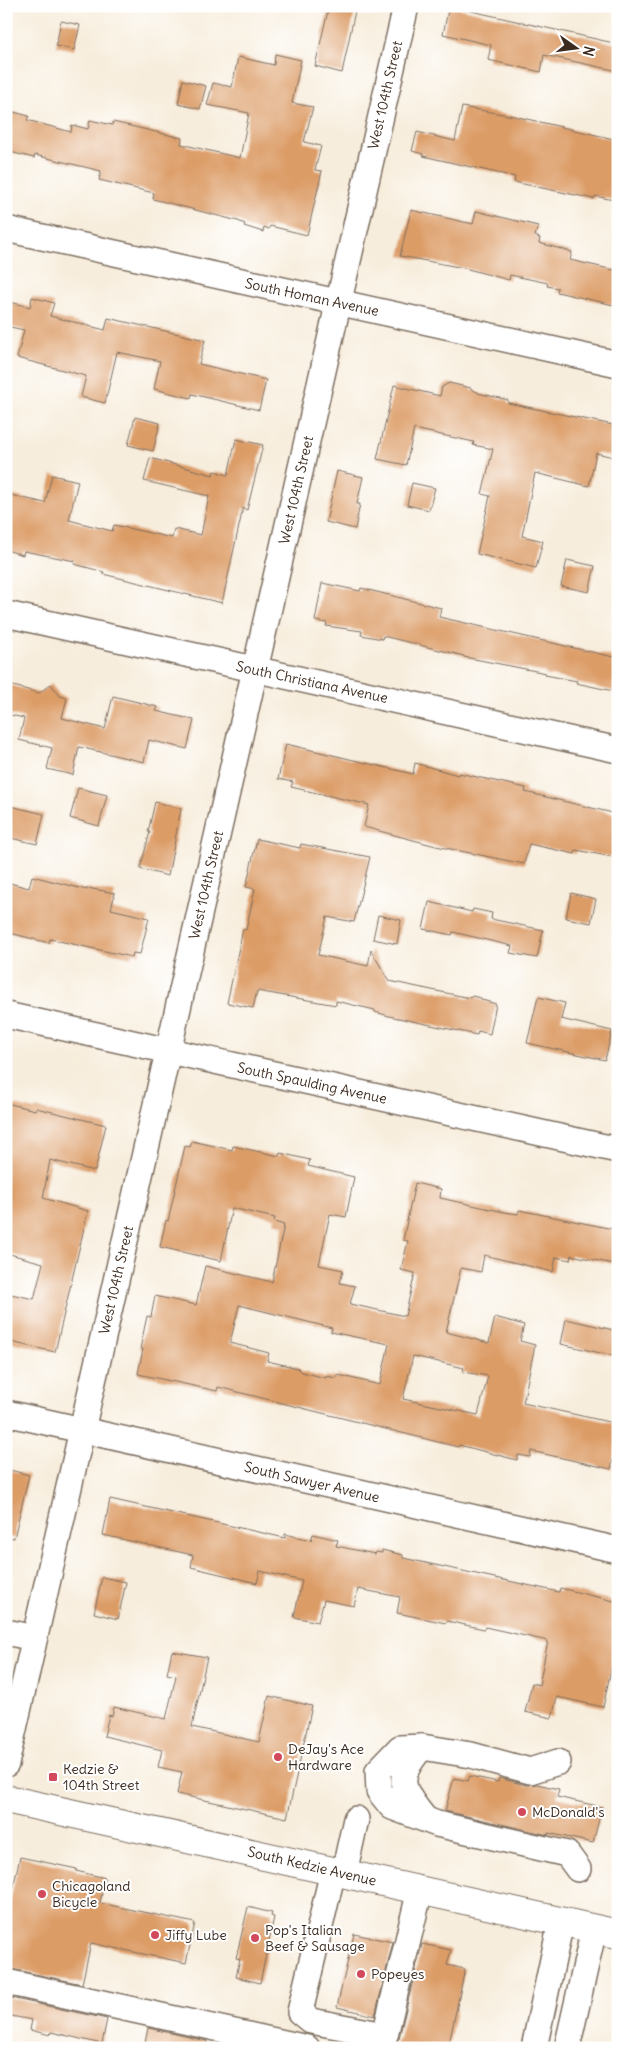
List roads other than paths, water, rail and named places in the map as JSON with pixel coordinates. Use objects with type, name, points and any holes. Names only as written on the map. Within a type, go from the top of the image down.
[{"type":"main road","name":"South Kedzie Avenue","points":[[6,1799],[606,1931]]},
{"type":"street","name":"West 104th Street","points":[[6,1764],[406,6]]},
{"type":"street","name":"South Homan Avenue","points":[[6,229],[618,364]]},
{"type":"street","name":"South Christiana Avenue","points":[[6,614],[618,750]]},
{"type":"street","name":"South Spaulding Avenue","points":[[6,1015],[618,1150]]},
{"type":"street","name":"South Sawyer Avenue","points":[[6,1413],[618,1550]]},
{"type":"street","points":[[6,1632],[34,1638]]},
{"type":"street","points":[[558,1762],[530,1771],[471,1754],[422,1747],[409,1762],[404,1782],[408,1798],[425,1819],[437,1824],[567,1854],[578,1868]]},
{"type":"street","points":[[356,1819],[338,1872],[308,1975],[317,2007],[332,2016],[356,2024],[390,2018],[420,1890]]},
{"type":"street","points":[[534,2048],[561,1922]]},
{"type":"street","points":[[567,2048],[606,1931]]},
{"type":"street","points":[[6,1982],[307,2048]]},
{"type":"place","name":"DeJay's Ace Hardware","points":[[278,1757]]},
{"type":"place","name":"Kedzie & 104th Street","points":[[53,1777]]},
{"type":"place","name":"McDonald's","points":[[522,1812]]},
{"type":"place","name":"Chicagoland Bicycle","points":[[42,1894]]},
{"type":"place","name":"Jiffy Lube","points":[[155,1935]]},
{"type":"place","name":"Pop's Italian Beef & Sausage","points":[[255,1938]]},
{"type":"place","name":"Popeyes","points":[[361,1974]]}]
